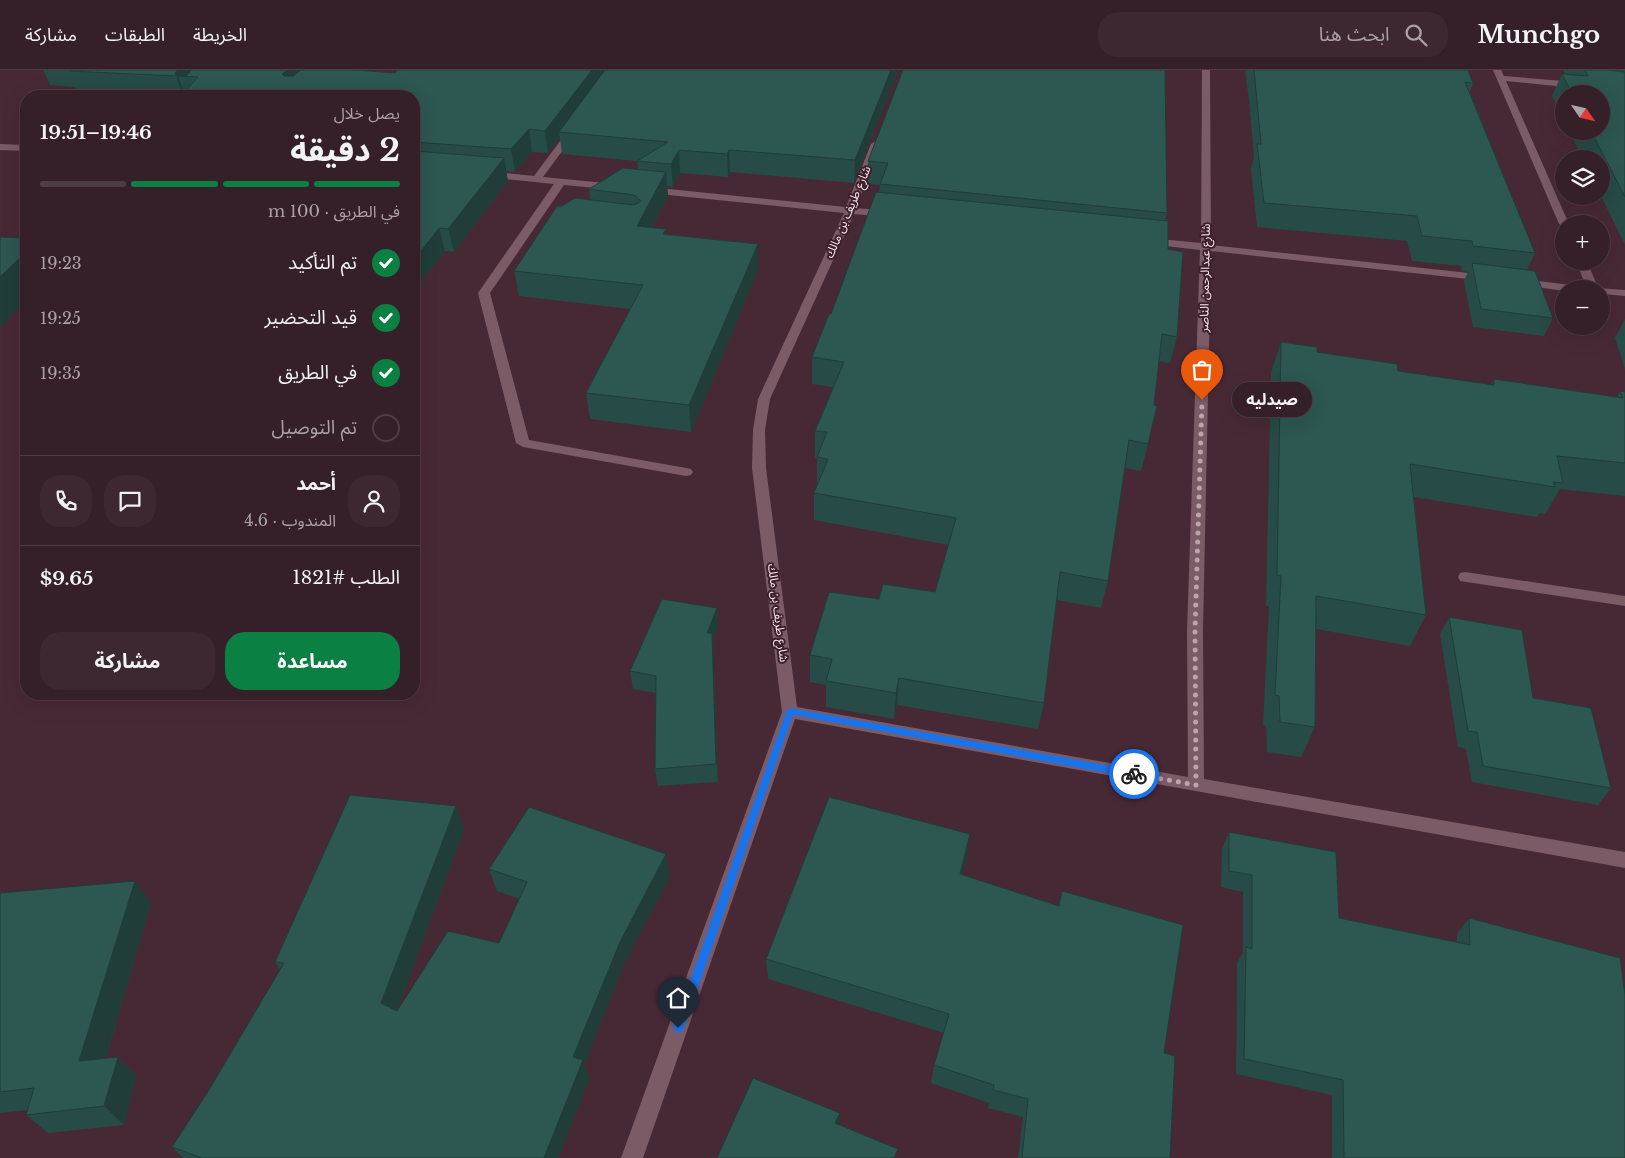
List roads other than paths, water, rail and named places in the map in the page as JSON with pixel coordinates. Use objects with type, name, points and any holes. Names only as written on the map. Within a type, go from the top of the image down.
[{"type":"street","name":"شارع عبدالرحمن الناصر","points":[[1196,785],[1195,630],[1206,246],[1206,70]]},
{"type":"street","points":[[1498,74],[1579,85]]},
{"type":"street","points":[[1498,74],[1560,215]]},
{"type":"street","points":[[537,178],[578,124]]},
{"type":"street","name":"شارع طريف بن مالك","points":[[632,1158],[790,712],[760,468],[759,430],[764,398],[850,210],[880,132]]},
{"type":"street","points":[[0,147],[20,148]]},
{"type":"street","points":[[478,173],[900,216]]},
{"type":"street","points":[[561,181],[543,213],[484,294],[523,444],[686,472]]},
{"type":"street","points":[[1137,240],[1206,246],[1555,286]]},
{"type":"street","points":[[1610,292],[1625,293]]},
{"type":"street","points":[[1465,577],[1625,600]]},
{"type":"street","points":[[790,712],[1625,860]]},
{"type":"place","name":"صيدليه","points":[[1202,400]]}]
